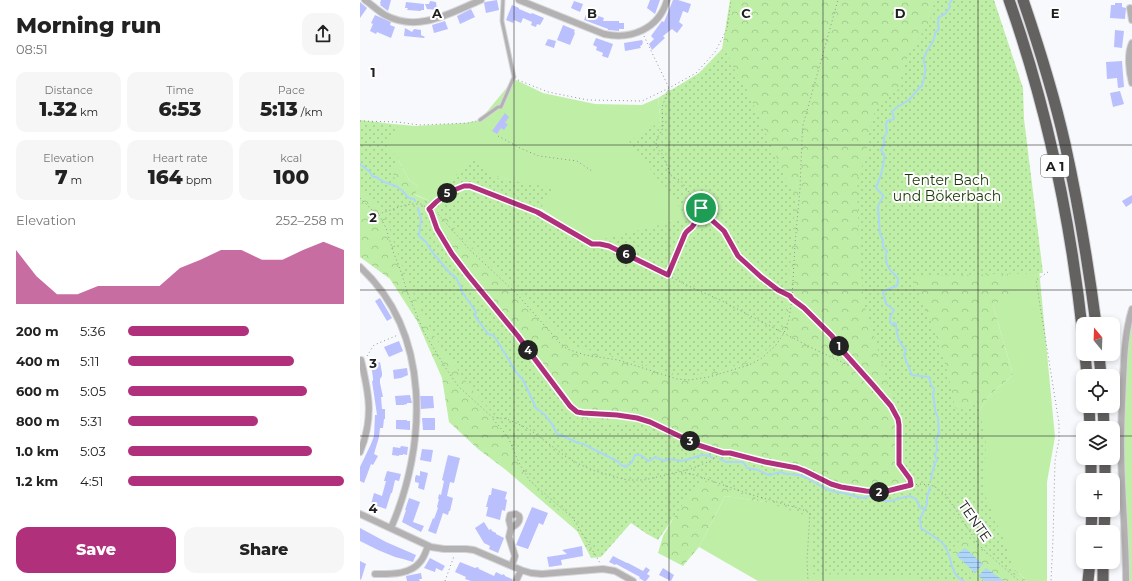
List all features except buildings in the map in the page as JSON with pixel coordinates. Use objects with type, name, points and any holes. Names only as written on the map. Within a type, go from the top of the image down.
[{"type":"highway","name":"A 1","points":[[1009,0],[1044,115],[1051,145],[1070,241],[1081,317]]},
{"type":"highway","name":"A 1","points":[[1024,0],[1065,143],[1082,229],[1095,317]]},
{"type":"highway","points":[[1088,581],[1089,569]]},
{"type":"highway","points":[[1102,581],[1103,569]]},
{"type":"street","points":[[365,0],[377,10],[391,17],[403,21],[416,22],[439,18],[480,0]]},
{"type":"street","points":[[519,0],[604,34],[614,36],[626,36],[641,31],[649,26],[664,9],[667,0]]},
{"type":"street","points":[[1130,8],[1132,20]]},
{"type":"street","points":[[1132,43],[1129,49],[1129,54],[1132,83]]},
{"type":"street","points":[[360,267],[380,288],[398,318],[404,332],[411,359],[416,388],[416,438],[408,476],[397,514],[391,528]]},
{"type":"street","points":[[1126,581],[1121,444],[1125,356],[1132,309]]},
{"type":"street","points":[[360,452],[366,434],[370,405],[361,360]]},
{"type":"street","points":[[360,514],[428,546],[474,550],[521,570],[537,574],[603,569],[615,571],[633,581]]},
{"type":"street","points":[[511,528],[509,537],[515,556],[512,565]]},
{"type":"street","points":[[375,574],[398,573],[412,568],[421,561],[428,546]]},
{"type":"street","points":[[516,581],[521,570]]},
{"type":"lane","points":[[480,120],[498,107],[501,107],[514,78],[502,19],[503,0]]},
{"type":"path","points":[[514,78],[548,92],[588,100],[642,101],[670,88],[696,73],[715,52],[727,29],[731,0]]},
{"type":"path","points":[[379,214],[405,205],[421,204],[431,212],[438,214],[470,250],[516,293],[559,342],[567,349],[574,352],[618,360],[677,379],[689,380],[709,377],[748,365],[762,358],[776,346],[784,333],[789,319],[792,299],[800,189],[803,125],[838,0]]},
{"type":"path","points":[[641,31],[670,88],[662,107],[663,128],[657,138],[656,143],[671,176],[681,181],[705,214],[724,231],[738,256],[761,277],[778,290],[790,296],[804,308],[832,336],[840,348],[891,406],[898,419],[900,429],[899,464],[910,479],[911,485]]},
{"type":"path","points":[[360,121],[398,122],[426,125],[468,123],[480,120]]},
{"type":"path","points":[[498,136],[539,156],[577,161],[592,171]]},
{"type":"path","points":[[429,209],[438,199],[446,194],[464,186],[470,186],[537,212],[592,244],[609,246],[816,350],[860,370]]},
{"type":"path","points":[[360,198],[372,210],[379,214],[386,228],[408,294],[424,332],[458,386],[492,418],[508,437],[524,473],[535,485],[573,518],[603,569]]},
{"type":"path","points":[[668,275],[685,234],[700,215],[701,208]]},
{"type":"path","name":"TENTE","points":[[431,212],[437,229],[452,254],[518,336],[570,406],[577,412],[637,418],[650,422],[698,445],[723,453],[730,453],[797,468],[831,484],[854,490],[878,492],[911,485],[931,485],[946,495],[978,544],[1019,581]]},
{"type":"path","points":[[1048,272],[1036,280],[1059,423],[1059,440],[1055,461],[1051,581]]},
{"type":"path","points":[[361,360],[368,356],[374,345],[404,332]]},
{"type":"path","points":[[492,418],[507,419],[529,429],[565,456],[579,464],[595,471],[627,480],[644,480],[681,472],[710,462],[723,453]]},
{"type":"path","points":[[681,472],[695,475],[746,493],[810,512],[808,581]]},
{"type":"path","points":[[445,581],[454,556],[454,549]]},
{"type":"green space","name":"Tenter Bach und Bökerbach","points":[[730,0],[993,0],[1009,296],[993,305],[1013,375],[989,396],[970,425],[995,550],[1027,581],[963,581],[917,525],[725,496],[699,547],[683,566],[658,553],[663,536],[682,503],[664,501],[592,544],[506,470],[478,449],[449,422],[442,378],[417,321],[390,279],[360,257],[360,120],[393,124],[383,146],[399,161],[409,180],[418,186],[415,195],[430,201],[465,166],[546,191],[540,209],[594,243],[687,223],[686,207],[668,190],[631,144],[661,125],[658,98],[699,73],[722,49]]},
{"type":"green space","name":"Tenter Bach und Bökerbach","points":[[934,0],[994,0],[1023,88],[1024,119],[1043,273],[915,276],[913,280],[931,320],[949,377],[955,408],[967,410],[977,396],[986,443],[984,493],[1004,540],[1017,577],[966,540],[960,541],[956,544],[953,550],[953,555],[981,581],[920,581],[919,576],[813,574],[813,518],[700,480],[658,540],[631,523],[601,557],[591,558],[573,523],[541,497],[524,467],[515,445],[503,425],[472,390],[436,339],[411,289],[387,221],[377,202],[360,191],[360,124],[386,124],[398,126],[386,147],[399,160],[392,169],[397,187],[403,191],[406,197],[414,199],[415,201],[428,201],[475,159],[497,178],[554,188],[537,214],[591,242],[688,218],[629,142],[661,121],[666,92],[687,83],[706,69],[725,47],[735,71],[744,83],[788,184],[796,196],[790,266],[785,298],[786,313],[782,328],[775,342],[764,352],[751,360],[729,368],[691,376],[674,374],[581,348],[568,343],[547,322],[528,299],[485,260],[459,234],[443,213],[439,211],[429,218],[433,229],[457,265],[462,280],[507,327],[520,349],[569,410],[580,420],[623,425],[641,422],[678,431],[707,445],[730,452],[761,456],[807,466],[837,482],[880,488],[895,485],[905,480],[905,477],[897,464],[898,432],[893,400],[864,304],[860,264],[857,193],[858,175],[867,155],[867,141],[876,108],[886,98],[899,89],[906,58],[928,24],[933,11]]},
{"type":"green space","points":[[514,79],[543,93],[595,104],[642,105],[658,98],[661,124],[686,207],[687,223],[594,243],[540,208],[546,191],[465,167],[430,201],[414,194],[418,186],[409,180],[399,161],[383,146],[393,124],[416,126],[466,123],[480,120]]},
{"type":"green space","points":[[920,82],[1039,269],[1055,437],[1047,482],[1047,581],[1027,581],[995,550],[970,425],[989,396],[1013,375],[993,305]]},
{"type":"green space","points":[[1132,309],[1132,581],[1126,581],[1124,363]]},
{"type":"green space","points":[[725,496],[918,525],[963,581],[758,581],[699,547]]},
{"type":"water","points":[[965,548],[983,564],[975,573],[956,555]]},
{"type":"water","points":[[986,568],[1004,581],[985,581],[978,576]]},
{"type":"waterway","points":[[931,480],[935,465],[934,463],[937,461],[935,455],[937,449],[936,440],[939,434],[938,418],[933,396],[934,389],[931,385],[929,377],[912,375],[904,355],[906,350],[901,345],[898,338],[896,324],[894,323],[892,325],[890,321],[890,317],[894,310],[886,304],[883,292],[897,286],[898,279],[888,266],[886,255],[887,251],[883,247],[883,240],[880,234],[878,207],[883,195],[876,187],[881,176],[884,162],[884,154],[881,150],[884,146],[884,137],[887,133],[887,121],[894,119],[892,111],[909,100],[922,86],[925,72],[925,54],[934,40],[935,33],[939,29],[939,17],[945,14],[950,7],[949,4],[952,0]]},
{"type":"waterway","points":[[360,164],[370,172],[373,177],[399,188],[407,197],[414,199],[415,201]]},
{"type":"waterway","points":[[418,208],[421,219],[419,236],[426,242],[448,271],[456,278],[461,290],[476,312],[475,316],[488,334],[493,335],[498,342],[516,372],[523,380],[536,408],[544,414],[552,424],[557,434],[584,444],[626,467],[632,462],[635,455],[642,456],[648,461],[655,457],[664,461],[669,459],[682,461],[702,455],[710,456],[712,458]]},
{"type":"waterway","points":[[720,459],[726,462],[743,462],[747,468],[758,470],[770,475],[780,472],[799,475],[824,488],[858,497],[864,498],[868,496],[876,497],[884,501],[890,501],[909,496],[916,499],[919,507],[924,509]]},
{"type":"waterway","points":[[930,487],[927,504],[920,519],[921,528],[937,538],[944,545],[949,555],[953,570],[956,575],[964,581]]},
{"type":"route","points":[[470,186],[537,212],[592,244],[609,246],[668,275],[679,246],[687,230],[700,215],[701,208],[705,214],[724,231],[738,256],[761,277],[778,290],[790,296],[804,308],[832,336],[840,348],[891,406],[898,419],[900,429],[899,464],[910,479],[911,485],[878,492],[854,490],[831,484],[797,468],[730,453],[723,453],[698,445],[650,422],[637,418],[577,412],[558,391],[504,317],[452,254],[437,229],[429,209],[442,196],[457,188],[470,186]]}]
